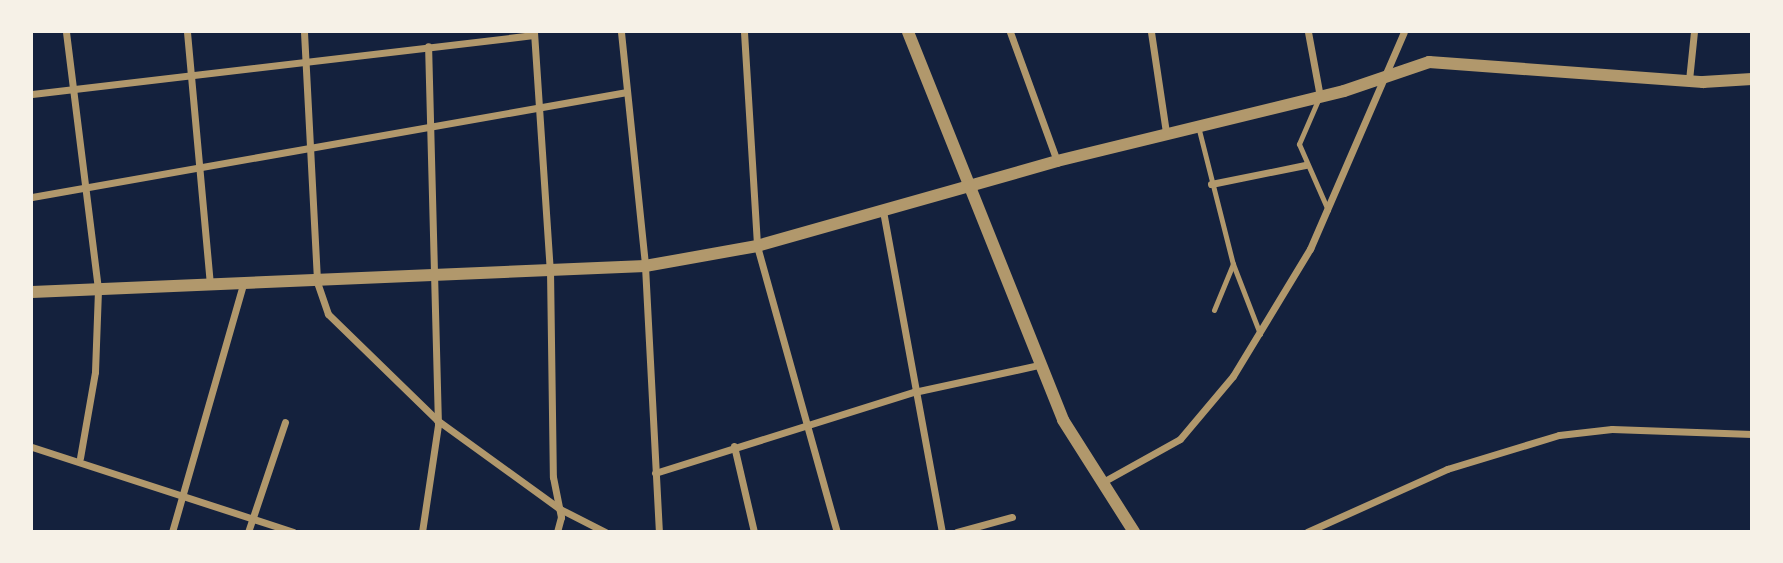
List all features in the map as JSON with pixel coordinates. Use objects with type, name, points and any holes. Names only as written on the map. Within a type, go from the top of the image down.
[{"type":"street","points":[[66,32],[98,290],[95,372],[80,458]]},
{"type":"street","points":[[187,32],[210,287]]},
{"type":"street","points":[[303,32],[317,282],[328,314],[437,420],[560,509],[605,531]]},
{"type":"street","points":[[621,32],[645,267],[659,531]]},
{"type":"street","points":[[744,32],[757,246],[837,531]]},
{"type":"street","points":[[908,32],[1040,365],[1100,484],[1134,531]]},
{"type":"street","points":[[1010,32],[1057,161]]},
{"type":"street","points":[[1151,32],[1166,132]]},
{"type":"street","points":[[1308,32],[1320,97]]},
{"type":"street","points":[[1100,484],[1180,439],[1260,334],[1328,210],[1389,74],[1404,32]]},
{"type":"street","points":[[1689,80],[1694,32]]},
{"type":"street","points":[[32,94],[304,58],[534,33],[550,270],[553,477],[560,509],[557,531]]},
{"type":"street","points":[[422,531],[437,420],[428,46]]},
{"type":"street","points":[[32,292],[210,287],[645,267],[757,246],[993,178],[1166,132],[1320,97],[1389,74],[1454,60],[1689,80],[1752,79]]},
{"type":"street","points":[[32,197],[627,92]]},
{"type":"street","points":[[1212,184],[1305,165]]},
{"type":"street","points":[[883,211],[914,392],[942,531]]},
{"type":"street","points":[[172,531],[243,285]]},
{"type":"street","points":[[655,473],[808,422],[914,392],[1040,365]]},
{"type":"street","points":[[248,531],[285,422]]},
{"type":"street","points":[[1307,531],[1447,469],[1559,435],[1612,429],[1752,434]]},
{"type":"street","points":[[734,446],[754,531]]},
{"type":"street","points":[[32,447],[80,458],[252,519],[294,531]]},
{"type":"street","points":[[957,531],[1012,517]]},
{"type":"lane","points":[[1320,97],[1298,137],[1305,165],[1328,210]]},
{"type":"lane","points":[[1198,125],[1233,264],[1260,334]]},
{"type":"lane","points":[[1214,310],[1233,264]]}]
